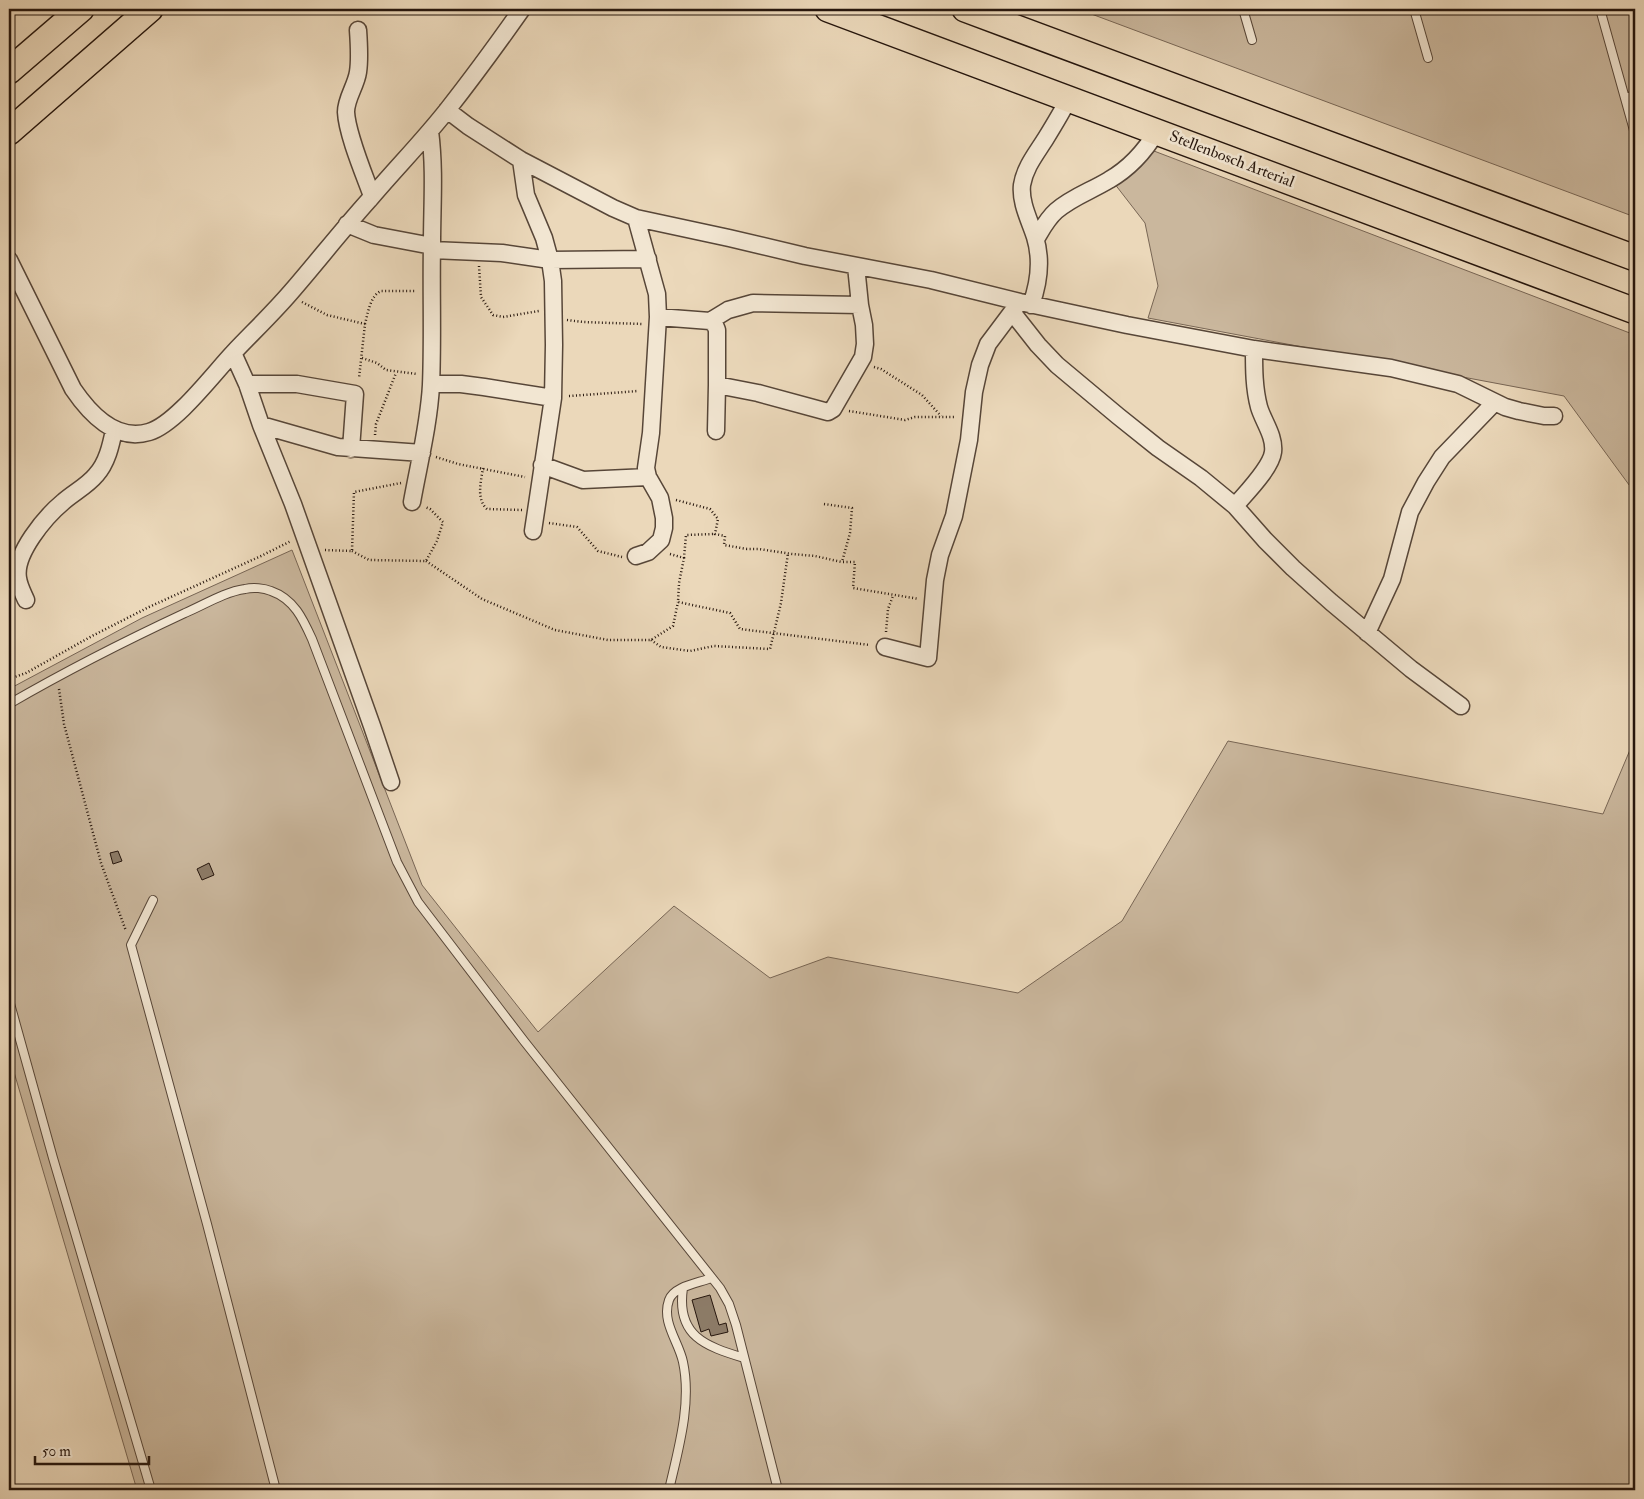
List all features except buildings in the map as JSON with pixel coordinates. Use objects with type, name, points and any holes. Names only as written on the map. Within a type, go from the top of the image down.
[{"type":"main road","points":[[42,42],[64,9]]},
{"type":"main road","points":[[9,71],[81,9]]},
{"type":"main road","points":[[9,132],[150,9]]},
{"type":"main road","name":"Stellenbosch Arterial","points":[[828,9],[1635,311]]},
{"type":"main road","points":[[965,9],[1635,258]]},
{"type":"street","points":[[9,260],[73,389],[86,407],[97,418],[114,430],[131,434],[150,432],[168,421],[201,390],[233,353],[290,294],[347,224],[430,131],[488,57],[522,9]]},
{"type":"street","points":[[358,30],[358,72],[354,87],[347,101],[346,114],[351,137],[372,196]]},
{"type":"street","points":[[886,647],[928,658],[935,580],[940,555],[954,516],[969,440],[974,392],[980,365],[988,344],[1037,288],[1039,270],[1036,239],[1024,205],[1022,188],[1024,174],[1069,98]]},
{"type":"street","points":[[447,110],[468,126],[521,160],[636,218],[805,256],[931,280],[1021,306],[1254,349],[1391,368],[1458,384],[1519,411],[1554,416]]},
{"type":"street","points":[[412,502],[422,452],[430,380],[434,158],[430,131]]},
{"type":"street","points":[[1036,239],[1047,221],[1073,198],[1108,181],[1140,156],[1156,131]]},
{"type":"street","points":[[521,160],[526,194],[550,260],[552,281],[552,398],[533,531]]},
{"type":"street","points":[[636,218],[657,294],[658,317],[654,391],[651,433],[646,460],[648,477],[660,498],[664,518],[661,540],[648,552],[636,556]]},
{"type":"street","points":[[347,224],[374,235],[432,248],[478,251],[550,260],[648,260]]},
{"type":"street","points":[[717,385],[758,393],[828,412],[833,409],[863,357],[865,344],[864,325],[856,266]]},
{"type":"street","points":[[710,321],[728,310],[753,304],[860,305]]},
{"type":"street","points":[[1021,306],[1038,345],[1057,365],[1124,422],[1201,478],[1235,506],[1293,568],[1367,633],[1461,706]]},
{"type":"street","points":[[658,317],[710,321],[715,325],[717,330],[716,431]]},
{"type":"street","points":[[1235,506],[1266,467],[1273,452],[1270,435],[1259,409],[1254,387],[1254,349]]},
{"type":"street","points":[[233,353],[247,384],[306,542],[372,726],[390,782]]},
{"type":"street","points":[[430,380],[552,398]]},
{"type":"street","points":[[247,384],[298,384],[355,394],[350,449]]},
{"type":"street","points":[[1367,633],[1392,579],[1410,512],[1426,482],[1442,457],[1495,402]]},
{"type":"street","points":[[261,425],[306,439],[350,449],[422,452]]},
{"type":"street","points":[[26,600],[18,579],[17,570],[28,543],[37,530],[62,503],[96,476],[107,457],[114,430]]},
{"type":"street","points":[[541,473],[583,480],[648,477]]},
{"type":"lane","points":[[1243,9],[1252,40]]},
{"type":"lane","points":[[1414,9],[1428,58]]},
{"type":"lane","points":[[1600,9],[1635,134]]},
{"type":"lane","points":[[1624,98],[1635,95]]},
{"type":"lane","points":[[9,704],[147,631],[222,595],[245,588],[271,591],[283,597],[295,607],[312,639],[397,862],[418,902],[524,1041],[711,1278],[729,1304],[778,1490]]},
{"type":"lane","points":[[153,900],[131,945],[207,1224],[276,1490]]},
{"type":"lane","points":[[9,1000],[52,1158],[151,1490]]},
{"type":"lane","points":[[669,1490],[685,1402],[685,1371],[680,1350],[671,1332],[667,1310],[671,1296],[676,1291],[711,1278]]},
{"type":"lane","points":[[683,1288],[682,1311],[690,1331],[708,1345],[744,1358]]},
{"type":"path","points":[[478,251],[481,297],[493,315],[503,317],[553,313],[583,322],[636,325],[646,324],[658,317]]},
{"type":"path","points":[[355,394],[362,358],[365,324],[372,298],[381,290],[432,291]]},
{"type":"path","points":[[290,294],[304,304],[327,315],[365,324]]},
{"type":"path","points":[[362,358],[377,363],[386,370],[430,380]]},
{"type":"path","points":[[860,364],[881,369],[922,395],[942,416]]},
{"type":"path","points":[[370,450],[375,440],[376,424],[396,373]]},
{"type":"path","points":[[552,398],[629,391],[654,391]]},
{"type":"path","points":[[828,412],[847,411],[905,420],[915,417],[971,417]]},
{"type":"path","points":[[422,452],[458,464],[541,473]]},
{"type":"path","points":[[483,468],[480,494],[487,509],[536,511],[546,523],[577,527],[598,551],[624,558],[636,556]]},
{"type":"path","points":[[352,551],[354,492],[389,484],[416,481]]},
{"type":"path","points":[[660,498],[682,500],[710,509],[718,519],[715,534]]},
{"type":"path","points":[[412,502],[430,509],[443,522],[437,541],[426,561]]},
{"type":"path","points":[[824,504],[852,508],[850,533],[842,562]]},
{"type":"path","points":[[9,679],[26,673],[149,607],[261,556],[306,542],[352,551],[369,560],[426,561],[482,599],[555,630],[608,640],[651,640],[673,626],[678,602],[686,536],[715,534],[725,536],[724,545],[815,556],[842,562],[855,562],[854,588],[893,596],[934,601]]},
{"type":"path","points":[[655,546],[674,556],[684,558]]},
{"type":"path","points":[[651,640],[661,647],[690,652],[714,646],[770,649],[775,634],[786,577],[788,553]]},
{"type":"path","points":[[678,602],[730,613],[740,630],[886,647],[888,609],[893,596]]},
{"type":"path","points":[[58,677],[64,724],[100,863],[131,945]]},
{"type":"shaded area","points":[[1078,9],[1635,9],[1635,217]]},
{"type":"shaded area","points":[[1154,151],[1635,335],[1635,493],[1564,396],[1148,318],[1158,286],[1145,223],[1114,183]]},
{"type":"shaded area","points":[[292,550],[422,885],[538,1032],[674,906],[770,978],[828,957],[1018,993],[1122,921],[1228,741],[1603,814],[1635,738],[1635,1490],[137,1490],[9,1055],[9,689],[142,618]]}]
